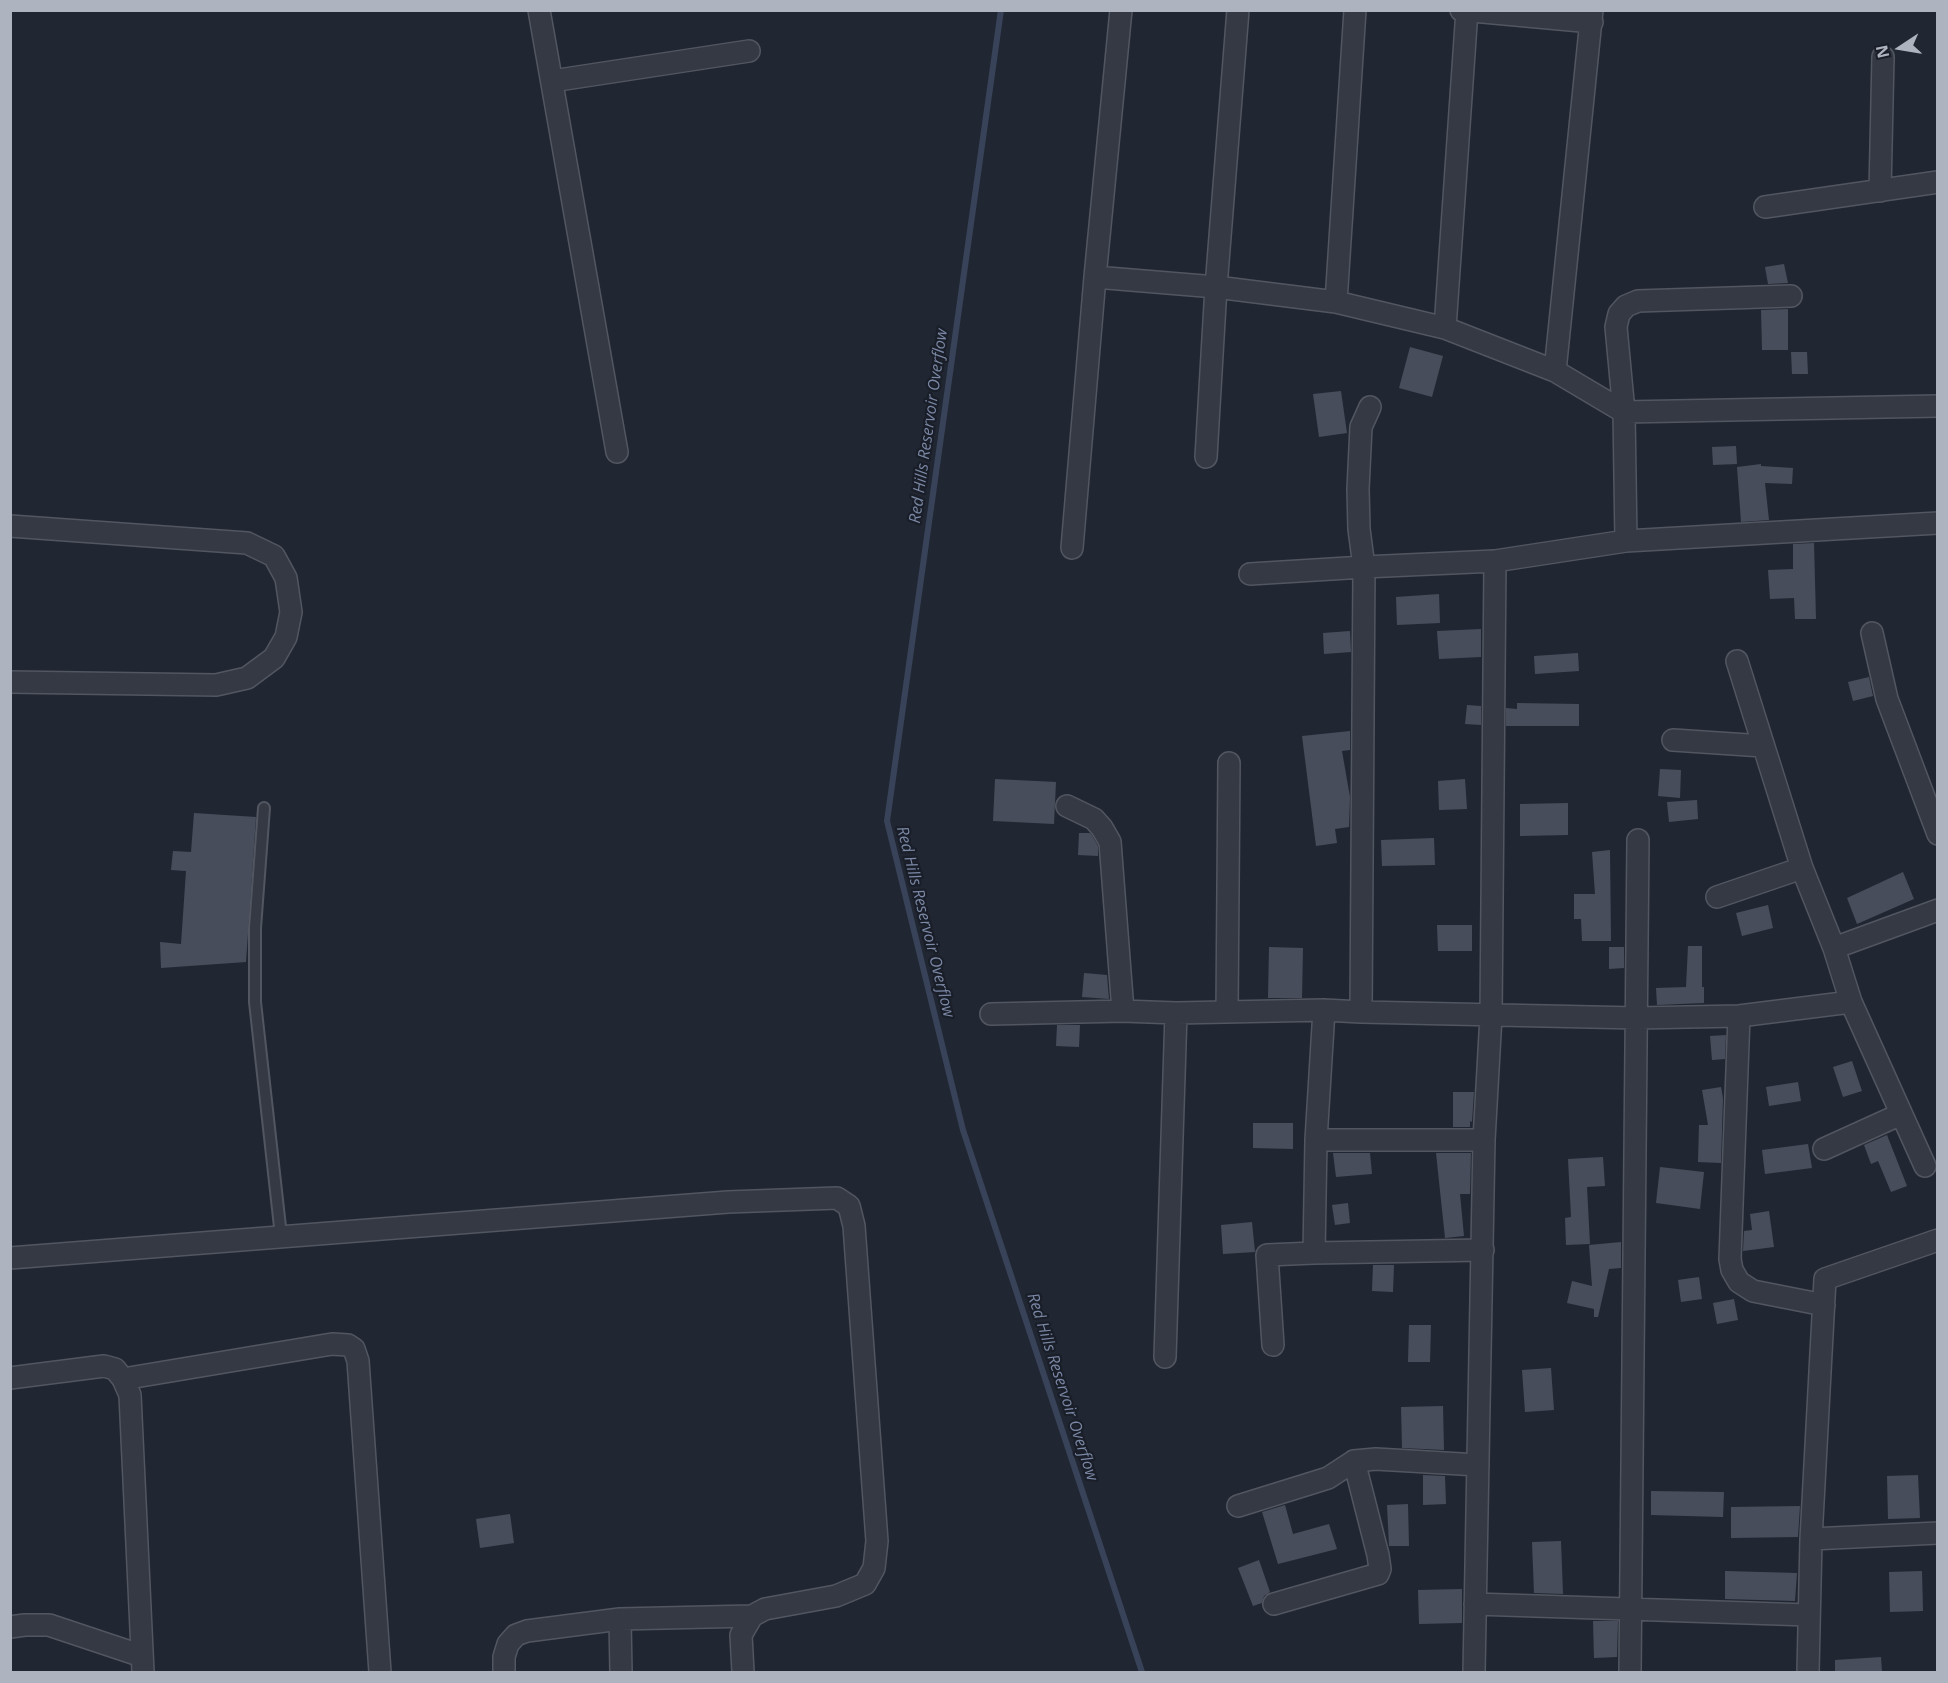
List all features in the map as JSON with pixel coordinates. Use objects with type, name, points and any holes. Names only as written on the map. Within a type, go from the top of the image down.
[{"type":"street","points":[[539,10],[616,452]]},
{"type":"street","points":[[1072,548],[1121,10]]},
{"type":"street","points":[[1206,457],[1216,287],[1238,10]]},
{"type":"street","points":[[1336,302],[1355,10]]},
{"type":"street","points":[[1461,10],[1592,16],[1555,371]]},
{"type":"street","points":[[1445,328],[1467,11]]},
{"type":"street","points":[[552,81],[748,51]]},
{"type":"street","points":[[1880,191],[1882,57]]},
{"type":"street","points":[[1765,207],[1938,182]]},
{"type":"street","points":[[1095,278],[1216,287],[1336,302],[1445,328],[1555,371],[1624,412],[1938,406]]},
{"type":"street","points":[[1626,541],[1624,412],[1616,327],[1619,314],[1626,306],[1638,301],[1791,296]]},
{"type":"street","points":[[1362,1012],[1364,567],[1359,529],[1358,489],[1361,427],[1370,407]]},
{"type":"street","points":[[1250,574],[1495,561],[1626,541],[1938,523]]},
{"type":"street","points":[[10,526],[247,543],[274,555],[286,578],[291,612],[286,637],[274,658],[247,678],[216,685],[10,682]]},
{"type":"street","points":[[1474,1672],[1484,1140],[1491,1016],[1495,561]]},
{"type":"street","points":[[1872,633],[1887,699],[1938,834]]},
{"type":"street","points":[[1737,661],[1802,868],[1834,948],[1851,1002],[1925,1166]]},
{"type":"street","points":[[1673,740],[1763,746]]},
{"type":"street","points":[[1227,1011],[1229,763]]},
{"type":"street","points":[[1067,806],[1094,819],[1110,842],[1123,1011]]},
{"type":"street","points":[[1630,1672],[1638,840]]},
{"type":"street","points":[[1717,897],[1802,868]]},
{"type":"street","points":[[1834,948],[1938,910]]},
{"type":"street","points":[[991,1014],[1324,1010],[1637,1018],[1739,1016],[1851,1002]]},
{"type":"street","points":[[1314,1253],[1316,1140],[1324,1010]]},
{"type":"street","points":[[1165,1357],[1176,1013]]},
{"type":"street","points":[[1739,1016],[1730,1259],[1732,1270],[1739,1282],[1753,1291],[1824,1305]]},
{"type":"street","points":[[1824,1149],[1901,1114]]},
{"type":"street","points":[[1316,1140],[1484,1140]]},
{"type":"street","points":[[10,1258],[728,1202],[837,1198],[849,1206],[854,1226],[877,1541],[874,1568],[865,1584],[836,1596],[765,1609],[752,1616],[620,1619],[527,1631],[516,1635],[508,1644],[504,1657],[504,1672]]},
{"type":"street","points":[[1808,1672],[1811,1539],[1825,1279],[1938,1240]]},
{"type":"street","points":[[1273,1345],[1267,1255],[1483,1251]]},
{"type":"street","points":[[123,1379],[332,1344],[348,1345],[354,1349],[358,1361],[380,1672]]},
{"type":"street","points":[[10,1378],[104,1365],[115,1369],[123,1379],[130,1395],[142,1664],[49,1625],[26,1624],[10,1627]]},
{"type":"street","points":[[1238,1506],[1328,1478],[1354,1461],[1376,1459],[1478,1465]]},
{"type":"street","points":[[1274,1604],[1378,1574],[1380,1569],[1378,1555],[1354,1461]]},
{"type":"street","points":[[1811,1539],[1938,1533]]},
{"type":"street","points":[[1475,1604],[1631,1611],[1809,1615]]},
{"type":"street","points":[[743,1672],[741,1635],[752,1616]]},
{"type":"street","points":[[620,1619],[621,1672]]},
{"type":"lane","points":[[264,808],[255,928],[255,1002],[281,1236]]},
{"type":"building","points":[[1784,264],[1788,283],[1768,284],[1765,267]]},
{"type":"building","points":[[1788,309],[1788,350],[1762,350],[1761,310]]},
{"type":"building","points":[[1410,347],[1443,356],[1432,397],[1399,388]]},
{"type":"building","points":[[1791,352],[1807,352],[1808,374],[1792,374]]},
{"type":"building","points":[[1341,391],[1347,433],[1319,437],[1313,394]]},
{"type":"building","points":[[1736,446],[1737,464],[1713,465],[1712,447]]},
{"type":"building","points":[[1761,464],[1761,466],[1793,468],[1792,484],[1765,483],[1769,520],[1741,522],[1737,467]]},
{"type":"building","points":[[1814,543],[1816,619],[1795,619],[1794,598],[1770,599],[1768,570],[1793,569],[1793,544]]},
{"type":"building","points":[[1439,594],[1440,623],[1397,625],[1396,597]]},
{"type":"building","points":[[1481,629],[1481,657],[1439,659],[1437,631]]},
{"type":"building","points":[[1350,631],[1351,652],[1324,654],[1323,633]]},
{"type":"building","points":[[1578,653],[1579,671],[1535,674],[1534,656]]},
{"type":"building","points":[[1869,677],[1873,696],[1853,701],[1848,682]]},
{"type":"building","points":[[1517,703],[1579,704],[1579,726],[1506,726],[1506,708],[1517,709]]},
{"type":"building","points":[[1467,705],[1481,706],[1481,725],[1465,724]]},
{"type":"building","points":[[1350,731],[1350,750],[1342,751],[1350,797],[1349,827],[1335,829],[1337,843],[1316,846],[1302,736]]},
{"type":"building","points":[[1660,769],[1681,770],[1680,798],[1658,796]]},
{"type":"building","points":[[995,779],[1056,782],[1054,824],[993,821]]},
{"type":"building","points":[[1465,779],[1467,809],[1439,810],[1438,781]]},
{"type":"building","points":[[1697,800],[1698,819],[1669,822],[1667,802]]},
{"type":"building","points":[[1568,803],[1568,835],[1520,836],[1520,804]]},
{"type":"building","points":[[194,813],[256,817],[246,962],[161,968],[160,942],[181,944],[186,871],[171,870],[173,851],[191,852]]},
{"type":"building","points":[[1079,833],[1092,835],[1098,846],[1098,856],[1078,855]]},
{"type":"building","points":[[1434,838],[1435,865],[1382,866],[1381,840]]},
{"type":"building","points":[[1610,850],[1611,941],[1582,941],[1581,919],[1574,919],[1574,894],[1595,894],[1592,852]]},
{"type":"building","points":[[1903,872],[1914,899],[1857,924],[1847,898]]},
{"type":"building","points":[[1768,905],[1773,928],[1742,936],[1736,913]]},
{"type":"building","points":[[1437,925],[1472,925],[1472,951],[1438,951]]},
{"type":"building","points":[[1688,946],[1702,946],[1704,1003],[1657,1005],[1656,988],[1686,987]]},
{"type":"building","points":[[1269,947],[1303,948],[1302,998],[1268,998]]},
{"type":"building","points":[[1609,947],[1624,947],[1624,968],[1609,969]]},
{"type":"building","points":[[1084,973],[1107,975],[1109,999],[1082,997]]},
{"type":"building","points":[[1057,1025],[1080,1025],[1079,1047],[1056,1046]]},
{"type":"building","points":[[1726,1035],[1725,1059],[1712,1060],[1710,1036]]},
{"type":"building","points":[[1852,1061],[1862,1091],[1843,1097],[1833,1067]]},
{"type":"building","points":[[1798,1082],[1801,1101],[1769,1106],[1766,1087]]},
{"type":"building","points":[[1721,1087],[1723,1098],[1721,1163],[1698,1162],[1699,1125],[1708,1125],[1702,1090]]},
{"type":"building","points":[[1453,1092],[1474,1092],[1470,1127],[1453,1127]]},
{"type":"building","points":[[1253,1123],[1293,1123],[1293,1149],[1253,1148]]},
{"type":"building","points":[[1887,1135],[1907,1186],[1891,1192],[1878,1161],[1871,1164],[1864,1145]]},
{"type":"building","points":[[1808,1144],[1812,1168],[1765,1174],[1762,1150]]},
{"type":"building","points":[[1333,1153],[1370,1153],[1372,1174],[1336,1177]]},
{"type":"building","points":[[1436,1153],[1471,1153],[1470,1194],[1460,1194],[1464,1236],[1445,1238]]},
{"type":"building","points":[[1603,1157],[1605,1186],[1587,1187],[1590,1244],[1566,1245],[1565,1218],[1571,1217],[1568,1159]]},
{"type":"building","points":[[1660,1167],[1704,1172],[1700,1209],[1656,1203]]},
{"type":"building","points":[[1348,1203],[1350,1223],[1335,1225],[1332,1205]]},
{"type":"building","points":[[1769,1211],[1774,1247],[1743,1251],[1744,1231],[1752,1230],[1750,1214]]},
{"type":"building","points":[[1252,1222],[1255,1252],[1223,1254],[1221,1225]]},
{"type":"building","points":[[1621,1242],[1621,1268],[1609,1269],[1598,1317],[1594,1317],[1594,1309],[1567,1303],[1572,1281],[1592,1286],[1589,1245]]},
{"type":"building","points":[[1373,1265],[1394,1265],[1393,1292],[1372,1291]]},
{"type":"building","points":[[1699,1277],[1702,1299],[1681,1302],[1678,1280]]},
{"type":"building","points":[[1734,1299],[1738,1320],[1717,1324],[1713,1303]]},
{"type":"building","points":[[1409,1325],[1431,1325],[1430,1362],[1408,1362]]},
{"type":"building","points":[[1551,1368],[1554,1410],[1525,1412],[1522,1370]]},
{"type":"building","points":[[1443,1406],[1444,1450],[1402,1448],[1401,1407]]},
{"type":"building","points":[[1423,1475],[1445,1476],[1446,1504],[1423,1505]]},
{"type":"building","points":[[1918,1475],[1920,1518],[1888,1519],[1887,1476]]},
{"type":"building","points":[[1651,1491],[1724,1492],[1723,1517],[1651,1515]]},
{"type":"building","points":[[1408,1504],[1409,1546],[1389,1546],[1387,1505]]},
{"type":"building","points":[[1285,1505],[1293,1534],[1329,1524],[1337,1549],[1278,1564],[1262,1512]]},
{"type":"building","points":[[1800,1506],[1798,1537],[1731,1538],[1731,1507]]},
{"type":"building","points":[[510,1514],[514,1543],[480,1548],[476,1519]]},
{"type":"building","points":[[1561,1541],[1563,1594],[1534,1593],[1532,1542]]},
{"type":"building","points":[[1259,1560],[1270,1592],[1264,1596],[1262,1603],[1253,1606],[1238,1568]]},
{"type":"building","points":[[1725,1571],[1797,1573],[1795,1601],[1725,1599]]},
{"type":"building","points":[[1922,1571],[1923,1611],[1890,1612],[1889,1572]]},
{"type":"building","points":[[1462,1589],[1462,1623],[1419,1624],[1418,1590]]},
{"type":"building","points":[[1593,1621],[1618,1621],[1617,1657],[1594,1658]]},
{"type":"building","points":[[1881,1657],[1882,1672],[1835,1672],[1835,1660]]},
{"type":"waterway","name":"Red Hills Reservoir Overflow","points":[[1001,10],[887,821],[963,1130],[1142,1672]]}]
